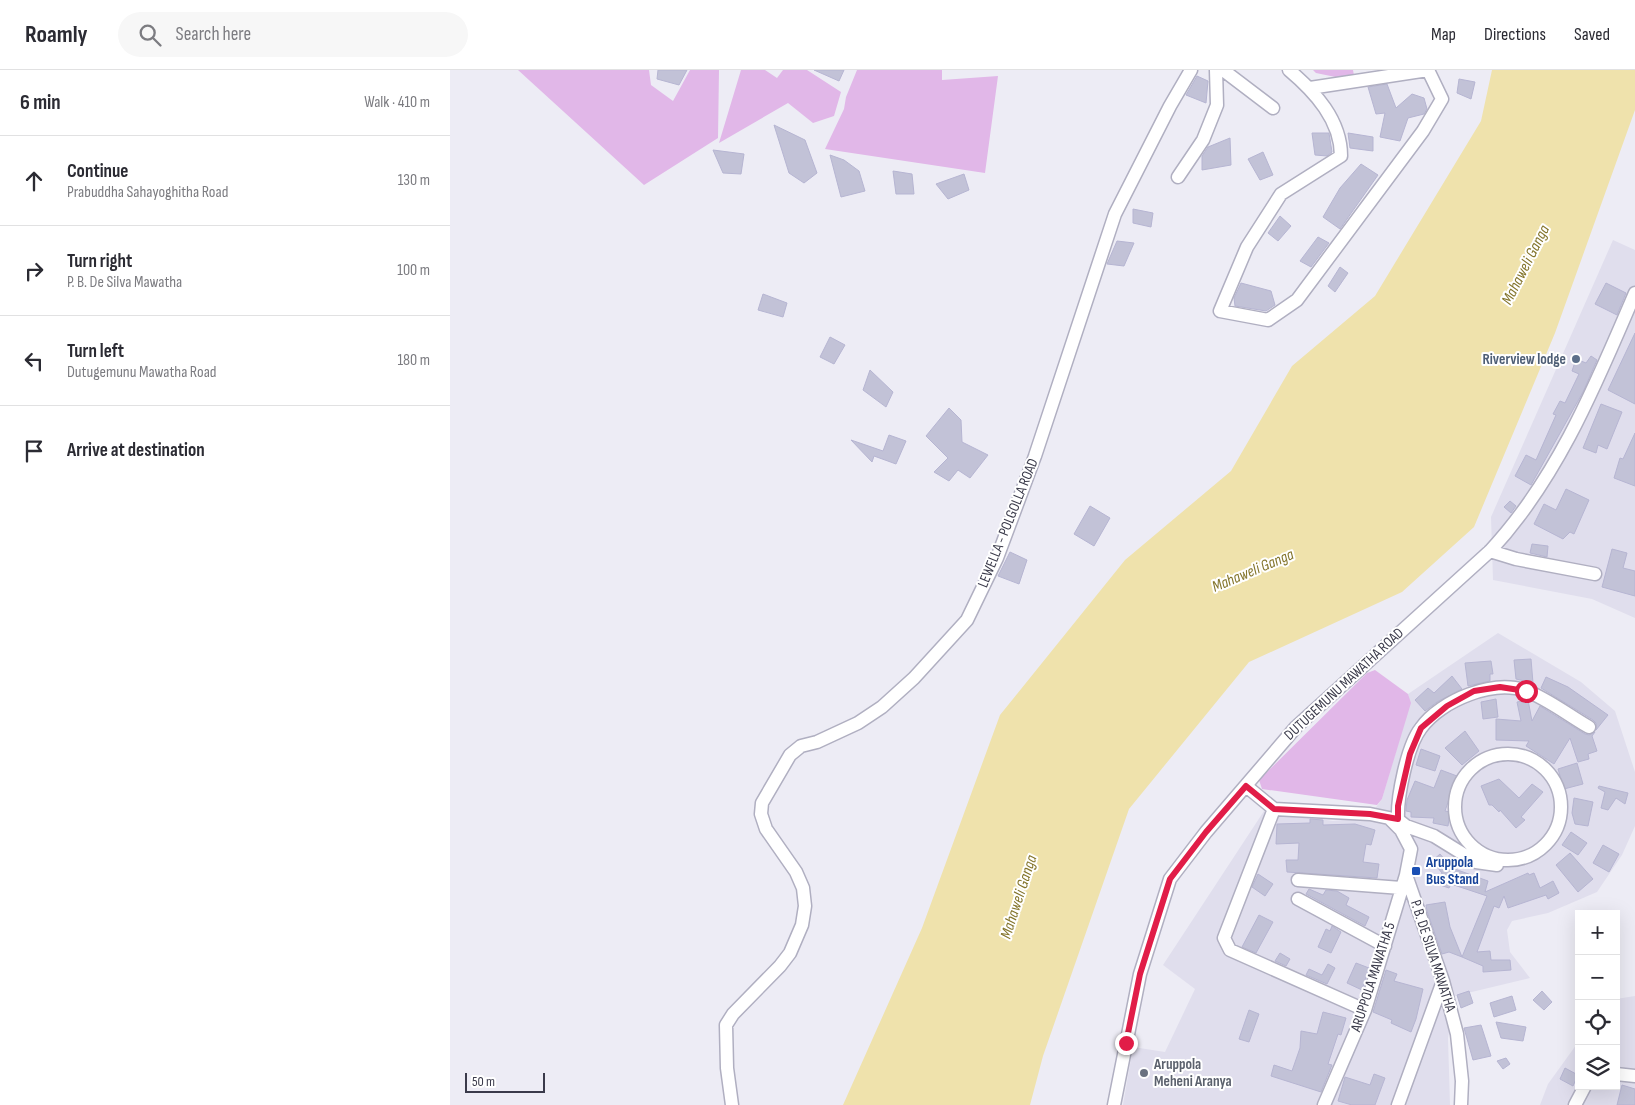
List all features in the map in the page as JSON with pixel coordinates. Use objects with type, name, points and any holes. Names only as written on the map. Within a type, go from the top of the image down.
[{"type":"street","name":"LEWELLA - POLGOLLA ROAD","points":[[732,1105],[727,1068],[726,1025],[733,1014],[780,966],[790,953],[802,925],[805,906],[803,888],[796,872],[766,829],[761,814],[762,803],[790,755],[801,746],[817,742],[858,723],[882,707],[914,678],[967,620],[997,558],[1035,456],[1115,214],[1170,106],[1191,70]]},
{"type":"street","points":[[1178,177],[1203,140],[1217,105],[1216,70]]},
{"type":"street","points":[[1224,70],[1273,108]]},
{"type":"street","points":[[1289,70],[1310,88],[1337,126],[1341,143],[1341,156],[1281,194],[1246,247],[1220,311],[1268,320],[1297,300],[1423,131],[1442,99],[1428,70],[1310,88]]},
{"type":"street","name":"DUTUGEMUNU MAWATHA ROAD","points":[[1114,1105],[1140,974],[1170,879],[1206,832],[1296,726],[1490,551],[1511,529],[1536,494],[1584,411],[1635,293]]},
{"type":"street","points":[[1490,551],[1516,559],[1595,574]]},
{"type":"street","points":[[1406,874],[1411,849],[1394,819],[1410,754],[1421,728],[1447,706],[1474,691],[1500,687],[1526,691],[1589,727]]},
{"type":"street","points":[[1246,786],[1274,809],[1370,814],[1394,819],[1406,826],[1434,836],[1476,862],[1500,865],[1524,859],[1544,848],[1558,829],[1561,818],[1560,794],[1550,774],[1542,765],[1521,755],[1510,753],[1487,758],[1468,771],[1461,781],[1454,809],[1463,836],[1470,846],[1490,858],[1513,861]]},
{"type":"street","points":[[1274,809],[1224,938],[1230,950],[1365,1010]]},
{"type":"street","name":"ARUPPOLA MAWATHA 5","points":[[1324,1105],[1365,1010],[1406,874]]},
{"type":"street","name":"P. B. DE SILVA MAWATHA","points":[[1406,874],[1443,981],[1457,1034],[1462,1080],[1461,1105]]},
{"type":"street","points":[[1298,880],[1401,888]]},
{"type":"street","points":[[1298,899],[1385,946]]},
{"type":"street","points":[[1398,1105],[1443,981]]},
{"type":"street","points":[[1620,1074],[1635,1076]]},
{"type":"street","points":[[1575,1105],[1583,1090]]},
{"type":"shaded area","points":[[518,70],[649,70],[651,85],[673,101],[690,70],[719,70],[718,138],[644,185]]},
{"type":"shaded area","points":[[741,70],[765,70],[777,78],[783,70],[807,70],[841,92],[834,116],[813,123],[788,103],[719,143]]},
{"type":"shaded area","points":[[857,70],[942,70],[942,80],[998,76],[985,173],[825,149],[844,109],[846,97]]},
{"type":"shaded area","points":[[1313,70],[1353,70],[1355,81],[1316,73]]},
{"type":"shaded area","points":[[1613,240],[1635,250],[1635,618],[1592,599],[1493,580],[1491,517]]},
{"type":"shaded area","points":[[1498,633],[1581,682],[1615,711],[1635,772],[1635,826],[1622,855],[1597,892],[1548,913],[1512,921],[1507,930],[1510,952],[1530,978],[1455,996],[1448,1038],[1450,1105],[1123,1105],[1133,1047],[1165,1052],[1195,989],[1163,965],[1264,811],[1333,821],[1369,817],[1382,799],[1410,703],[1408,694]]},
{"type":"shaded area","points":[[1375,670],[1408,694],[1411,703],[1382,799],[1377,805],[1262,789],[1259,780],[1367,673]]},
{"type":"shaded area","points":[[1635,996],[1635,1105],[1540,1105],[1548,1084],[1575,1047],[1575,1090],[1620,1090],[1620,998]]},
{"type":"water","name":"Mahaweli Ganga","points":[[1492,70],[1635,70],[1635,110],[1555,333],[1474,527],[1402,592],[1249,662],[1129,809],[1043,1056],[1030,1105],[843,1105],[922,928],[1000,715],[1125,560],[1231,471],[1292,366],[1375,296],[1481,121]]},
{"type":"building","points":[[658,70],[687,70],[679,85],[657,79]]},
{"type":"building","points":[[814,70],[844,70],[839,81]]},
{"type":"building","points":[[1197,76],[1208,81],[1206,103],[1186,95]]},
{"type":"building","points":[[1459,79],[1475,82],[1471,99],[1457,93]]},
{"type":"building","points":[[1387,84],[1396,108],[1412,94],[1424,98],[1427,109],[1424,114],[1408,118],[1400,141],[1380,137],[1385,113],[1376,114],[1368,87]]},
{"type":"building","points":[[774,125],[805,140],[817,173],[804,183],[789,173]]},
{"type":"building","points":[[1312,133],[1329,133],[1332,152],[1327,156],[1315,155]]},
{"type":"building","points":[[1348,133],[1373,137],[1373,151],[1350,148]]},
{"type":"building","points":[[1230,138],[1231,165],[1202,170],[1202,156],[1208,147]]},
{"type":"building","points":[[713,150],[744,154],[741,174],[723,173]]},
{"type":"building","points":[[1263,152],[1273,175],[1260,180],[1248,159]]},
{"type":"building","points":[[830,155],[844,160],[859,171],[865,191],[841,197]]},
{"type":"building","points":[[1361,164],[1378,175],[1340,229],[1323,217],[1340,188]]},
{"type":"building","points":[[893,171],[912,174],[914,194],[896,194]]},
{"type":"building","points":[[964,174],[969,190],[948,199],[936,184]]},
{"type":"building","points":[[1133,209],[1153,213],[1151,227],[1133,223]]},
{"type":"building","points":[[1280,216],[1291,226],[1278,241],[1268,233]]},
{"type":"building","points":[[1318,237],[1329,243],[1311,267],[1300,261]]},
{"type":"building","points":[[1117,241],[1134,243],[1124,266],[1107,264]]},
{"type":"building","points":[[1340,267],[1348,273],[1335,292],[1328,286]]},
{"type":"building","points":[[1241,283],[1271,291],[1275,305],[1266,311],[1235,306],[1234,298]]},
{"type":"building","points":[[1606,283],[1626,293],[1617,315],[1595,304]]},
{"type":"building","points":[[763,294],[787,303],[783,317],[758,310]]},
{"type":"building","points":[[1635,333],[1635,404],[1608,390]]},
{"type":"building","points":[[830,337],[845,345],[834,364],[820,357]]},
{"type":"building","points":[[1591,356],[1597,360],[1583,392],[1531,485],[1515,476],[1526,455],[1536,460],[1556,415],[1553,414],[1560,401],[1565,403],[1579,374],[1572,371],[1576,359],[1586,363]]},
{"type":"building","points":[[870,370],[893,392],[886,407],[863,390]]},
{"type":"building","points":[[1601,404],[1622,412],[1607,449],[1598,445],[1596,453],[1583,448]]},
{"type":"building","points":[[949,408],[961,420],[962,442],[988,455],[970,478],[958,470],[949,481],[934,472],[948,458],[926,436]]},
{"type":"building","points":[[1635,433],[1635,486],[1614,478],[1620,458],[1623,459]]},
{"type":"building","points":[[889,435],[906,441],[896,464],[874,456],[872,462],[851,440],[883,451]]},
{"type":"building","points":[[1566,489],[1589,500],[1574,534],[1570,532],[1563,539],[1534,524],[1544,504],[1556,510]]},
{"type":"building","points":[[1510,501],[1516,506],[1511,513],[1504,507]]},
{"type":"building","points":[[1090,506],[1110,518],[1094,546],[1074,534]]},
{"type":"building","points":[[1532,544],[1548,546],[1547,557],[1530,553]]},
{"type":"building","points":[[1612,549],[1627,553],[1623,568],[1635,571],[1635,596],[1602,587]]},
{"type":"building","points":[[1010,552],[1027,560],[1019,584],[998,576]]},
{"type":"building","points":[[1531,659],[1533,683],[1516,679],[1514,660]]},
{"type":"building","points":[[1491,661],[1493,674],[1490,674],[1490,681],[1468,686],[1465,663]]},
{"type":"building","points":[[1452,676],[1462,689],[1437,702],[1425,711],[1415,700],[1428,688],[1434,693]]},
{"type":"building","points":[[1546,677],[1568,687],[1608,715],[1596,730],[1596,723],[1593,720],[1541,688]]},
{"type":"building","points":[[1496,699],[1498,717],[1483,719],[1481,702]]},
{"type":"building","points":[[1528,700],[1532,721],[1540,706],[1585,734],[1589,735],[1595,732],[1592,736],[1597,751],[1588,754],[1589,759],[1578,762],[1570,738],[1554,764],[1526,746],[1529,741],[1496,740],[1496,719],[1521,721],[1517,702]]},
{"type":"building","points":[[1465,731],[1479,751],[1462,765],[1445,748]]},
{"type":"building","points":[[1421,749],[1440,756],[1435,771],[1416,765]]},
{"type":"building","points":[[1577,763],[1583,784],[1564,789],[1558,769]]},
{"type":"building","points":[[1441,770],[1457,776],[1445,811],[1450,812],[1448,826],[1433,823],[1434,818],[1411,817],[1411,812],[1406,811],[1407,800],[1415,781],[1434,788]]},
{"type":"building","points":[[1499,779],[1519,798],[1532,784],[1543,792],[1521,817],[1525,820],[1516,828],[1500,810],[1499,812],[1492,805],[1489,805],[1481,786]]},
{"type":"building","points":[[1599,786],[1628,793],[1625,804],[1616,798],[1608,810],[1601,808],[1605,792],[1598,788]]},
{"type":"building","points":[[1574,798],[1593,802],[1588,826],[1575,824],[1572,813]]},
{"type":"building","points":[[1310,819],[1323,820],[1323,825],[1355,824],[1375,830],[1371,845],[1366,844],[1363,862],[1379,864],[1377,878],[1287,872],[1286,860],[1298,860],[1299,843],[1276,844],[1277,824],[1310,823]]},
{"type":"building","points":[[1571,832],[1587,843],[1578,855],[1562,845]]},
{"type":"building","points":[[1603,845],[1619,854],[1609,872],[1593,863]]},
{"type":"building","points":[[1570,853],[1593,879],[1578,892],[1556,865]]},
{"type":"building","points":[[1440,854],[1452,868],[1488,881],[1485,892],[1528,873],[1529,875],[1534,873],[1540,888],[1553,881],[1559,893],[1548,899],[1546,895],[1508,908],[1504,896],[1499,908],[1494,906],[1477,952],[1490,951],[1491,960],[1510,960],[1511,970],[1483,972],[1483,966],[1462,957],[1487,896],[1451,884],[1449,888],[1437,884],[1442,873],[1432,861]]},
{"type":"building","points":[[1258,874],[1273,884],[1265,896],[1252,887]]},
{"type":"building","points":[[1309,889],[1323,895],[1326,890],[1337,891],[1349,898],[1346,905],[1369,917],[1365,926],[1306,894]]},
{"type":"building","points":[[1445,902],[1450,927],[1462,957],[1449,952],[1442,954],[1427,911],[1426,905]]},
{"type":"building","points":[[1259,915],[1273,922],[1256,953],[1242,947]]},
{"type":"building","points":[[1332,926],[1341,932],[1331,953],[1318,947],[1326,929],[1330,931]]},
{"type":"building","points":[[1280,953],[1290,959],[1286,966],[1275,961]]},
{"type":"building","points":[[1356,963],[1369,968],[1362,990],[1347,983]]},
{"type":"building","points":[[1328,964],[1335,968],[1327,984],[1306,975],[1309,969],[1322,975]]},
{"type":"building","points":[[1386,970],[1397,974],[1394,981],[1423,989],[1411,1032],[1391,1023],[1392,1020],[1373,1012]]},
{"type":"building","points":[[1469,991],[1473,1003],[1461,1008],[1457,995]]},
{"type":"building","points":[[1542,991],[1552,1002],[1544,1010],[1533,1000]]},
{"type":"building","points":[[1512,996],[1516,1010],[1494,1017],[1490,1003]]},
{"type":"building","points":[[1249,1010],[1259,1014],[1249,1042],[1239,1039]]},
{"type":"building","points":[[1323,1012],[1346,1018],[1341,1035],[1338,1034],[1328,1064],[1332,1065],[1321,1092],[1271,1076],[1274,1065],[1292,1071],[1300,1048],[1301,1031],[1317,1034]]},
{"type":"building","points":[[1496,1022],[1526,1027],[1523,1041],[1501,1038]]},
{"type":"building","points":[[1481,1025],[1491,1056],[1473,1060],[1464,1028]]},
{"type":"building","points":[[1506,1058],[1510,1064],[1503,1069],[1497,1061]]},
{"type":"building","points":[[1565,1068],[1575,1073],[1573,1086],[1560,1079]]},
{"type":"building","points":[[1374,1074],[1385,1078],[1375,1105],[1352,1105],[1338,1101],[1345,1077],[1370,1085]]},
{"type":"building","points":[[1622,1085],[1635,1089],[1635,1105],[1617,1105]]},
{"type":"place","name":"Riverview lodge","points":[[1576,359]]},
{"type":"place","name":"Aruppola Bus Stand","points":[[1416,871]]},
{"type":"place","name":"Aruppola Meheni Aranya","points":[[1144,1073]]},
{"type":"route","points":[[1126,1043],[1140,974],[1170,879],[1206,832],[1246,786],[1274,809],[1370,814],[1398,819],[1398,806],[1410,754],[1421,728],[1447,706],[1474,691],[1500,687],[1526,691]]}]
